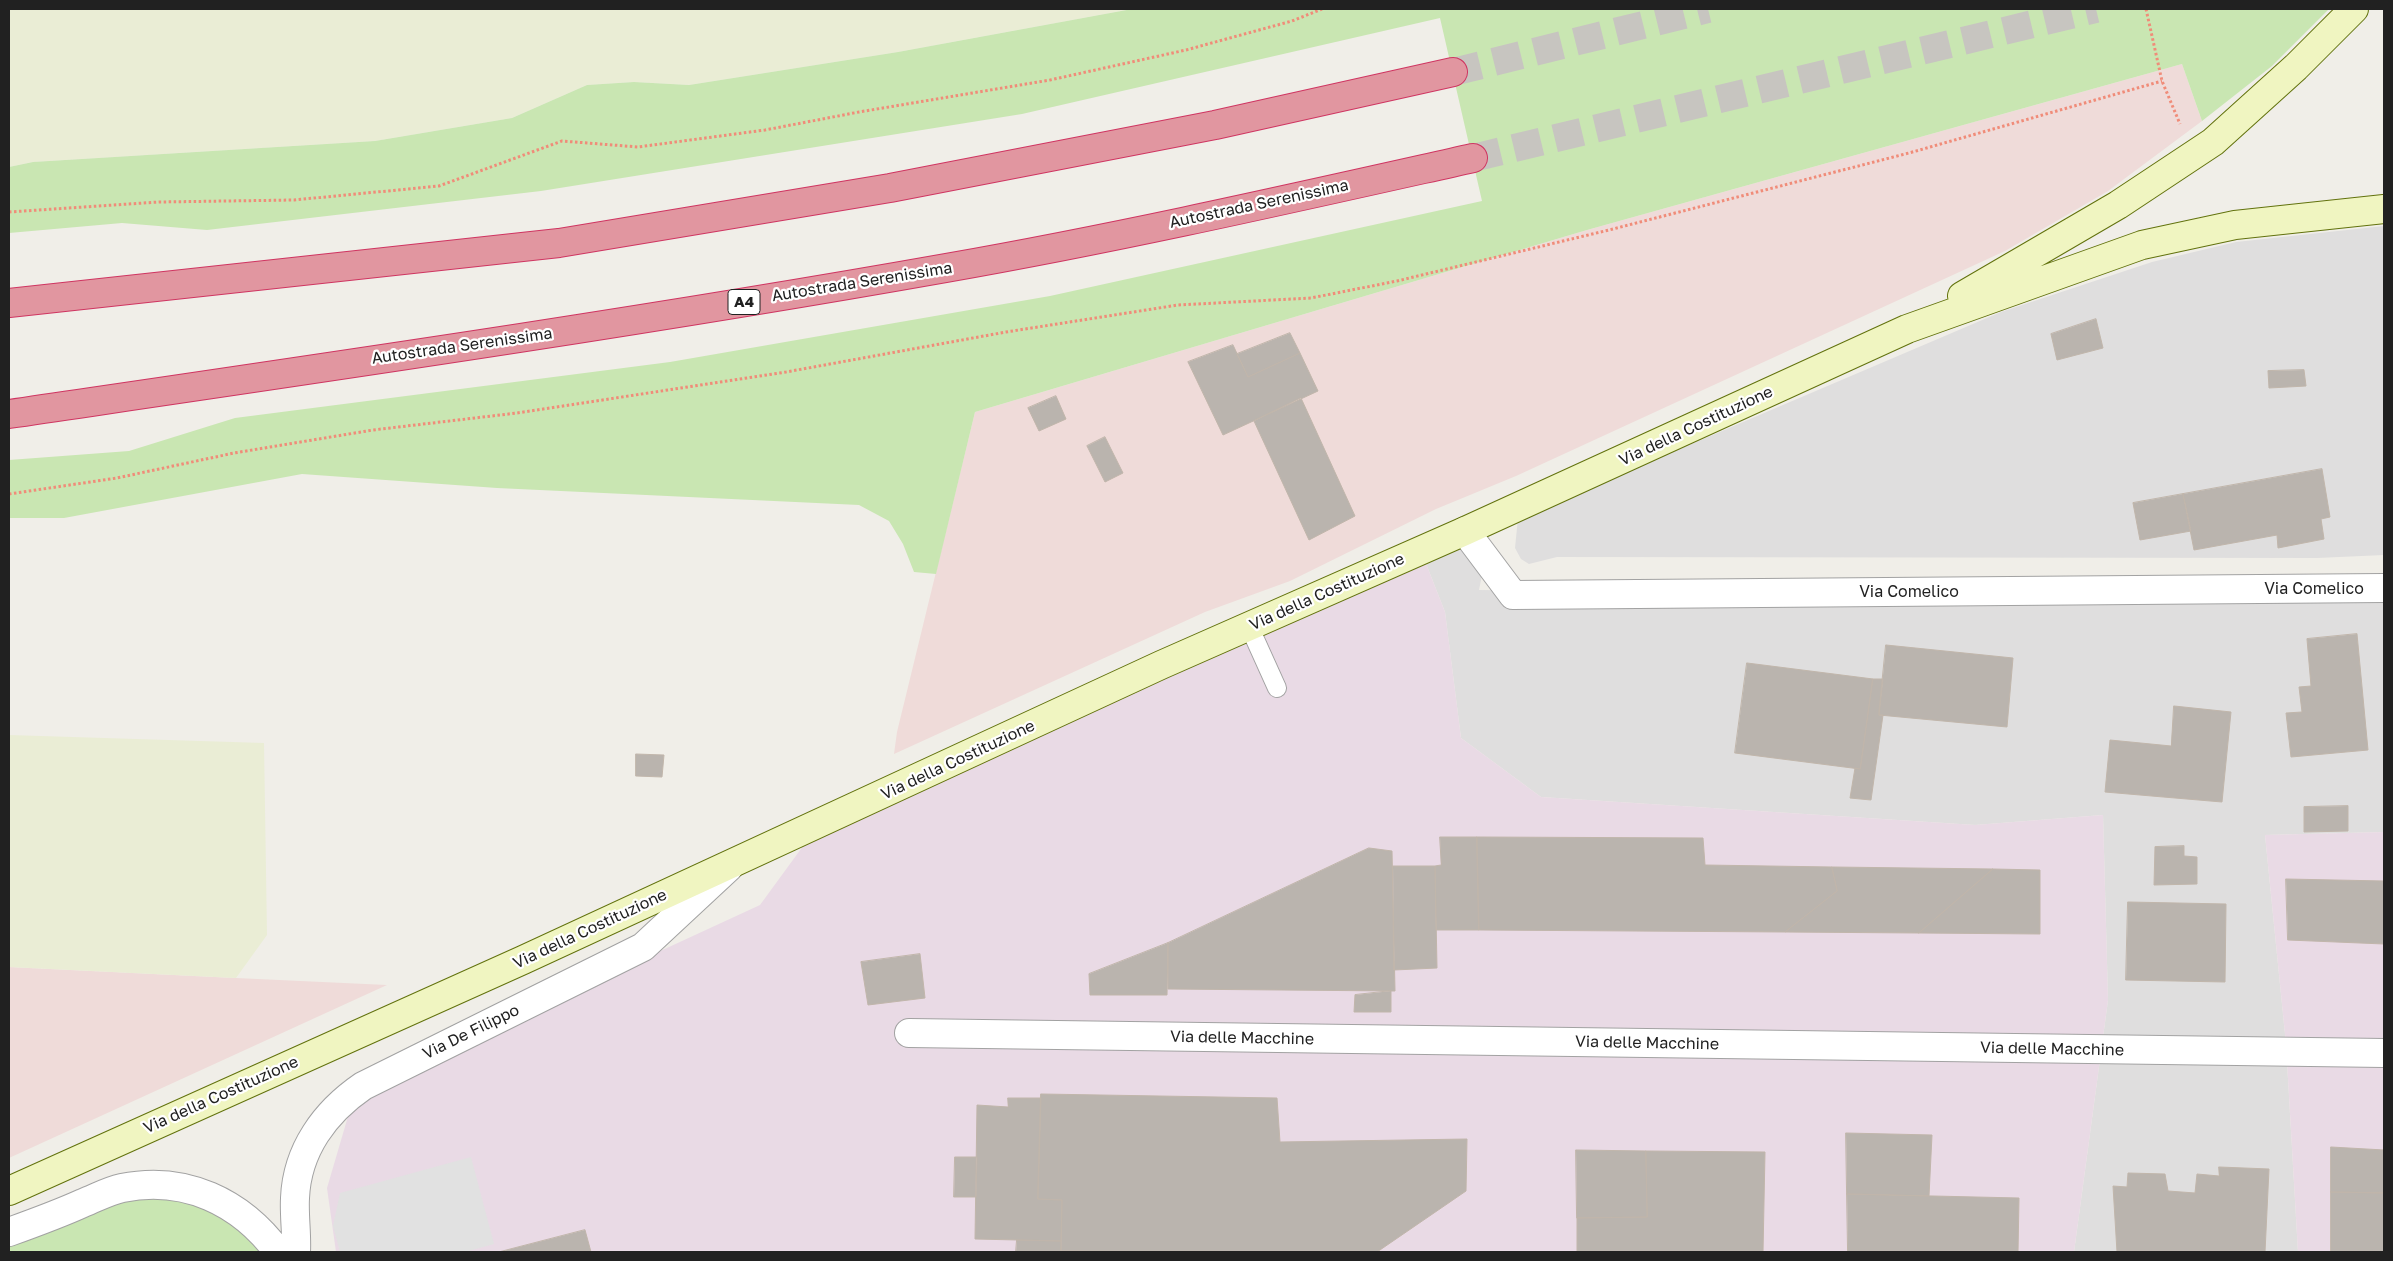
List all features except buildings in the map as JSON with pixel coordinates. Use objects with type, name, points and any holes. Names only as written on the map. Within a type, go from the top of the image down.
[{"type":"highway","points":[[9,303],[558,243],[909,184],[1216,125],[1454,72]]},
{"type":"highway","name":"Autostrada Serenissima","points":[[9,414],[577,329],[950,268],[1245,208],[1473,158]]},
{"type":"main road","points":[[1907,329],[2118,205],[2213,142],[2296,67],[2354,9]]},
{"type":"main road","points":[[1907,329],[2142,246],[2235,225],[2384,209]]},
{"type":"main road","name":"Via della Costituzione","points":[[9,1191],[730,866],[1249,626],[1465,531],[1907,329]]},
{"type":"street","name":"Via Comelico","points":[[1465,531],[1513,595],[2384,588]]},
{"type":"street","name":"Via De Filippo","points":[[296,1252],[294,1196],[303,1159],[320,1125],[347,1097],[363,1086],[643,947],[730,866]]},
{"type":"street","name":"Via delle Macchine","points":[[909,1034],[2384,1053]]},
{"type":"street","points":[[9,1232],[114,1190],[141,1185],[162,1185],[202,1192],[232,1207],[254,1223],[278,1252]]},
{"type":"lane","points":[[1249,626],[1277,688]]},
{"type":"path","points":[[9,212],[159,202],[294,200],[439,186],[562,141],[638,147],[766,130],[859,112],[1050,80],[1186,50],[1292,21],[1322,9]]},
{"type":"path","points":[[2146,9],[2162,81],[2193,155]]},
{"type":"path","points":[[9,494],[117,478],[234,453],[373,430],[518,414],[786,372],[1006,332],[1178,305],[1311,298],[1397,282],[1909,153],[2162,81]]},
{"type":"shaded area","points":[[2182,64],[2202,121],[2108,191],[2005,251],[1516,476],[1436,509],[1290,581],[1205,612],[894,754],[897,732],[975,412],[1587,230]]},
{"type":"shaded area","points":[[2384,226],[2384,555],[2317,558],[1557,557],[1529,564],[1521,559],[1515,548],[1518,518],[2001,312],[2152,262],[2236,242]]},
{"type":"shaded area","points":[[1456,547],[1475,559],[1483,570],[1479,590],[2255,598],[2384,594],[2384,832],[2265,835],[2286,1044],[2298,1252],[2074,1252],[2108,1000],[2103,815],[1975,825],[1541,797],[1461,738],[1445,612],[1425,561]]},
{"type":"shaded area","points":[[1425,561],[1445,612],[1461,738],[1541,797],[1975,825],[2103,815],[2108,1000],[2074,1252],[336,1252],[327,1188],[349,1113],[435,1055],[760,905],[806,842]]},
{"type":"shaded area","points":[[2384,832],[2384,1252],[2298,1252],[2286,1044],[2265,835]]},
{"type":"shaded area","points":[[9,967],[236,978],[387,985],[9,1158]]},
{"type":"shaded area","points":[[471,1157],[494,1244],[465,1252],[340,1252],[333,1226],[340,1193]]},
{"type":"green space","points":[[9,9],[1132,9],[898,52],[689,85],[634,82],[587,85],[512,118],[375,141],[33,162],[9,167]]},
{"type":"green space","points":[[1132,9],[2329,9],[2272,66],[2202,121],[2182,64],[1587,230],[975,412],[936,574],[914,572],[903,544],[889,521],[859,505],[497,488],[302,474],[64,518],[9,518],[9,460],[129,451],[235,418],[670,362],[1050,296],[1482,201],[1440,18],[1022,114],[541,191],[207,230],[122,223],[9,233],[9,167],[33,162],[375,141],[512,118],[587,85],[634,82],[689,85],[898,52]]},
{"type":"green space","points":[[9,735],[264,743],[267,935],[236,978],[9,967]]},
{"type":"green space","points":[[135,1188],[212,1197],[270,1252],[9,1252],[9,1246]]},
{"type":"tunnel","points":[[1453,72],[1708,9]]},
{"type":"tunnel","points":[[1473,158],[2096,9]]}]
